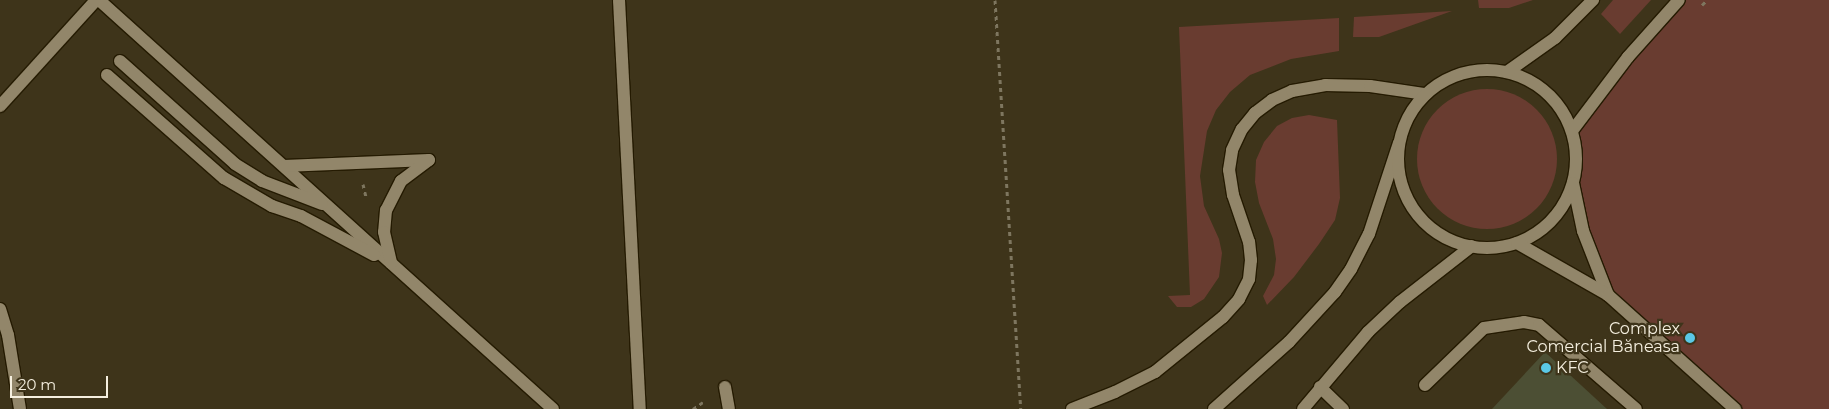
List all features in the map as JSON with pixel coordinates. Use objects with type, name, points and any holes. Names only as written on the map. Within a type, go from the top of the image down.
[{"type":"street","points":[[0,106],[98,0],[553,409]]},
{"type":"street","points":[[619,0],[640,409]]},
{"type":"street","points":[[1507,72],[1555,38],[1593,0]]},
{"type":"street","points":[[1572,131],[1628,57],[1679,0]]},
{"type":"street","points":[[120,61],[235,164],[262,181],[329,207]]},
{"type":"street","points":[[1214,409],[1290,342],[1335,292],[1351,269],[1369,234],[1407,119],[1425,94],[1461,74],[1482,69],[1507,72],[1529,79],[1545,90],[1558,103],[1572,131],[1576,152],[1573,183],[1583,231],[1608,295]]},
{"type":"street","points":[[107,75],[224,178],[272,206],[301,216],[391,263]]},
{"type":"street","points":[[1072,409],[1115,392],[1155,372],[1223,317],[1239,299],[1249,279],[1251,260],[1249,242],[1233,196],[1229,170],[1232,150],[1242,129],[1255,113],[1272,100],[1292,91],[1326,85],[1370,86],[1425,94]]},
{"type":"street","points":[[1399,143],[1399,174],[1404,190],[1416,212],[1431,229],[1451,240],[1472,246],[1494,248],[1517,243],[1543,229],[1560,209],[1573,183]]},
{"type":"street","points":[[284,166],[430,160],[401,181],[386,210],[384,232],[391,263]]},
{"type":"street","points":[[1517,243],[1608,295],[1735,409]]},
{"type":"street","points":[[1303,409],[1368,332],[1394,308],[1472,246]]},
{"type":"street","points":[[0,309],[8,335],[20,409]]},
{"type":"street","points":[[1425,385],[1472,337],[1484,328],[1524,322],[1539,325],[1636,409]]},
{"type":"street","points":[[725,387],[729,409]]},
{"type":"street","points":[[1320,387],[1343,409]]},
{"type":"path","points":[[995,0],[1021,409]]},
{"type":"path","points":[[361,176],[368,202]]},
{"type":"shaded area","points":[[1478,0],[1533,0],[1509,8],[1479,8]]},
{"type":"shaded area","points":[[1613,0],[1651,0],[1620,34],[1601,14]]},
{"type":"shaded area","points":[[1678,0],[1829,0],[1829,409],[1735,409],[1608,295],[1573,183],[1576,152],[1572,131]]},
{"type":"shaded area","points":[[1452,11],[1379,37],[1353,37],[1354,17]]},
{"type":"shaded area","points":[[1339,18],[1339,51],[1291,59],[1250,75],[1230,92],[1216,110],[1207,131],[1200,176],[1204,206],[1219,239],[1222,253],[1219,277],[1204,299],[1191,307],[1177,307],[1168,296],[1190,295],[1179,27]]},
{"type":"shaded area","points":[[1487,89],[1501,90],[1514,94],[1526,100],[1537,109],[1546,120],[1552,132],[1556,145],[1556,173],[1552,186],[1546,198],[1537,209],[1526,218],[1514,224],[1501,228],[1487,229],[1473,228],[1460,224],[1448,218],[1437,209],[1428,198],[1422,186],[1418,173],[1417,159],[1418,145],[1422,132],[1428,120],[1437,109],[1448,100],[1460,94],[1473,90]]},
{"type":"shaded area","points":[[1309,115],[1337,120],[1340,198],[1335,220],[1319,244],[1294,277],[1267,305],[1263,296],[1274,275],[1276,259],[1273,239],[1259,203],[1255,182],[1256,160],[1264,142],[1277,126],[1292,118]]},
{"type":"building","name":"KFC","points":[[1545,352],[1607,409],[1492,409]]},
{"type":"place","name":"Complex Comercial Băneasa","points":[[1690,338]]},
{"type":"place","name":"KFC","points":[[1546,368]]}]
